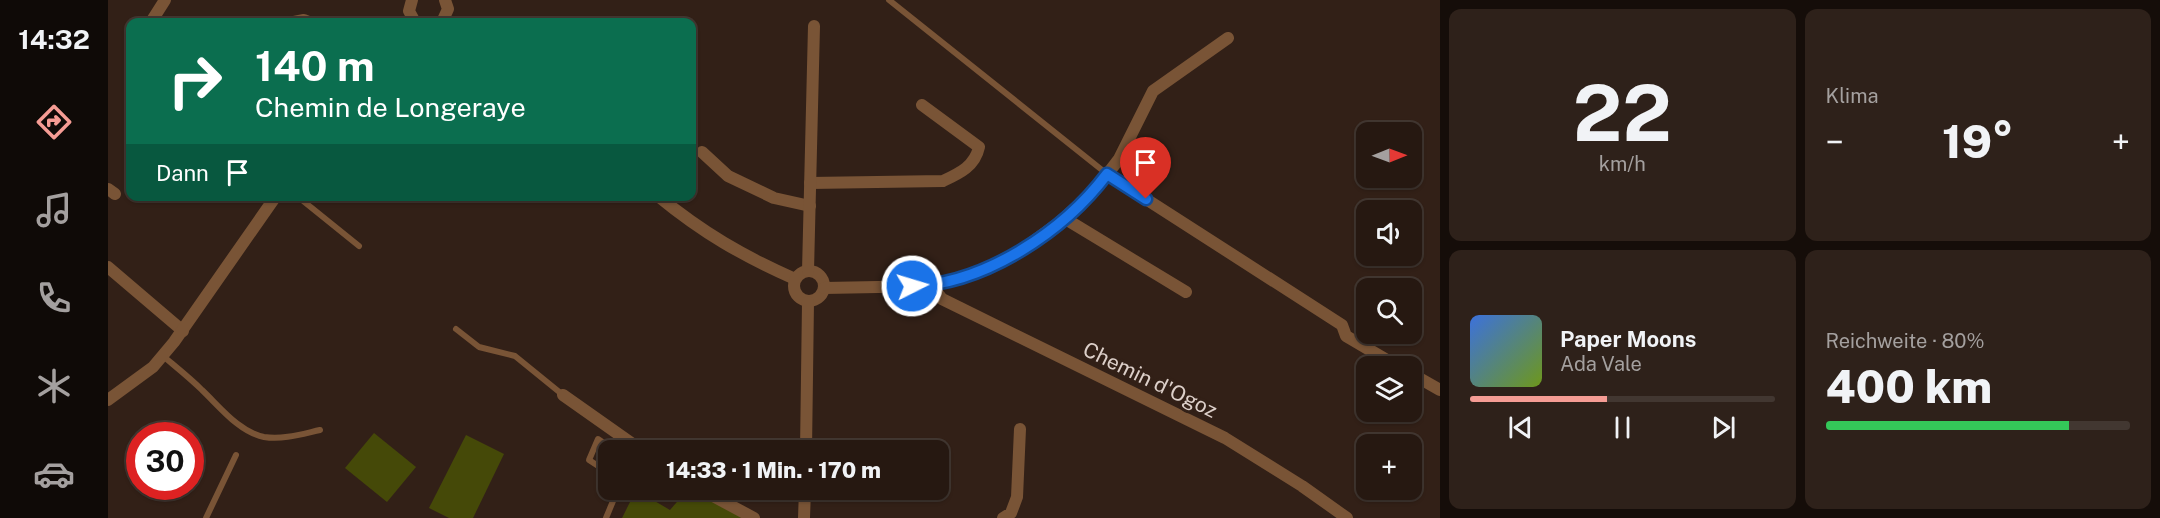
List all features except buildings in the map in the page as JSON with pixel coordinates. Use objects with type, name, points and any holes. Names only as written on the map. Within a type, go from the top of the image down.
[{"type":"street","points":[[154,18],[165,0]]},
{"type":"street","points":[[808,271],[814,26]]},
{"type":"street","points":[[824,288],[932,286],[966,277],[1013,256],[1064,218],[1096,189],[1119,159],[1154,91],[1228,38]]},
{"type":"street","points":[[810,183],[943,181],[962,172],[976,159],[979,147],[922,105]]},
{"type":"street","points":[[702,152],[728,177],[774,198],[810,206]]},
{"type":"street","points":[[1107,174],[1341,325],[1346,336],[1380,356]]},
{"type":"street","points":[[108,400],[153,367],[183,331],[273,201]]},
{"type":"street","points":[[664,201],[690,222],[748,258],[795,279]]},
{"type":"street","points":[[1064,218],[1186,292]]},
{"type":"street","points":[[108,267],[183,331]]},
{"type":"street","points":[[808,271],[820,276],[824,288],[819,298],[808,302],[801,300],[793,287],[798,275],[808,271]]},
{"type":"street","name":"Chemin d'Ogoz","points":[[932,286],[942,299],[1225,438],[1302,486],[1347,518]]},
{"type":"street","points":[[806,440],[808,302]]},
{"type":"street","points":[[1422,380],[1440,390]]},
{"type":"street","points":[[563,395],[628,440]]},
{"type":"street","points":[[1003,518],[1011,513],[1017,497],[1020,429]]},
{"type":"street","points":[[720,500],[754,518]]},
{"type":"street","points":[[804,518],[805,500]]},
{"type":"lane","points":[[889,0],[1107,174]]},
{"type":"lane","points":[[303,201],[359,246]]},
{"type":"lane","points":[[456,329],[479,347],[515,356],[563,395]]},
{"type":"lane","points":[[162,356],[251,433],[281,438],[320,430]]},
{"type":"lane","points":[[598,465],[589,460],[599,440]]},
{"type":"lane","points":[[206,518],[236,454]]},
{"type":"lane","points":[[606,518],[613,500]]},
{"type":"shaded area","points":[[374,433],[416,467],[387,502],[345,468]]},
{"type":"shaded area","points":[[466,435],[504,454],[473,518],[449,518],[429,508]]},
{"type":"shaded area","points":[[631,500],[653,500],[670,510],[679,500],[709,500],[744,518],[622,518]]},
{"type":"route","points":[[912,286],[932,286],[966,277],[1013,256],[1061,221],[1096,189],[1107,174],[1146,199]]}]
